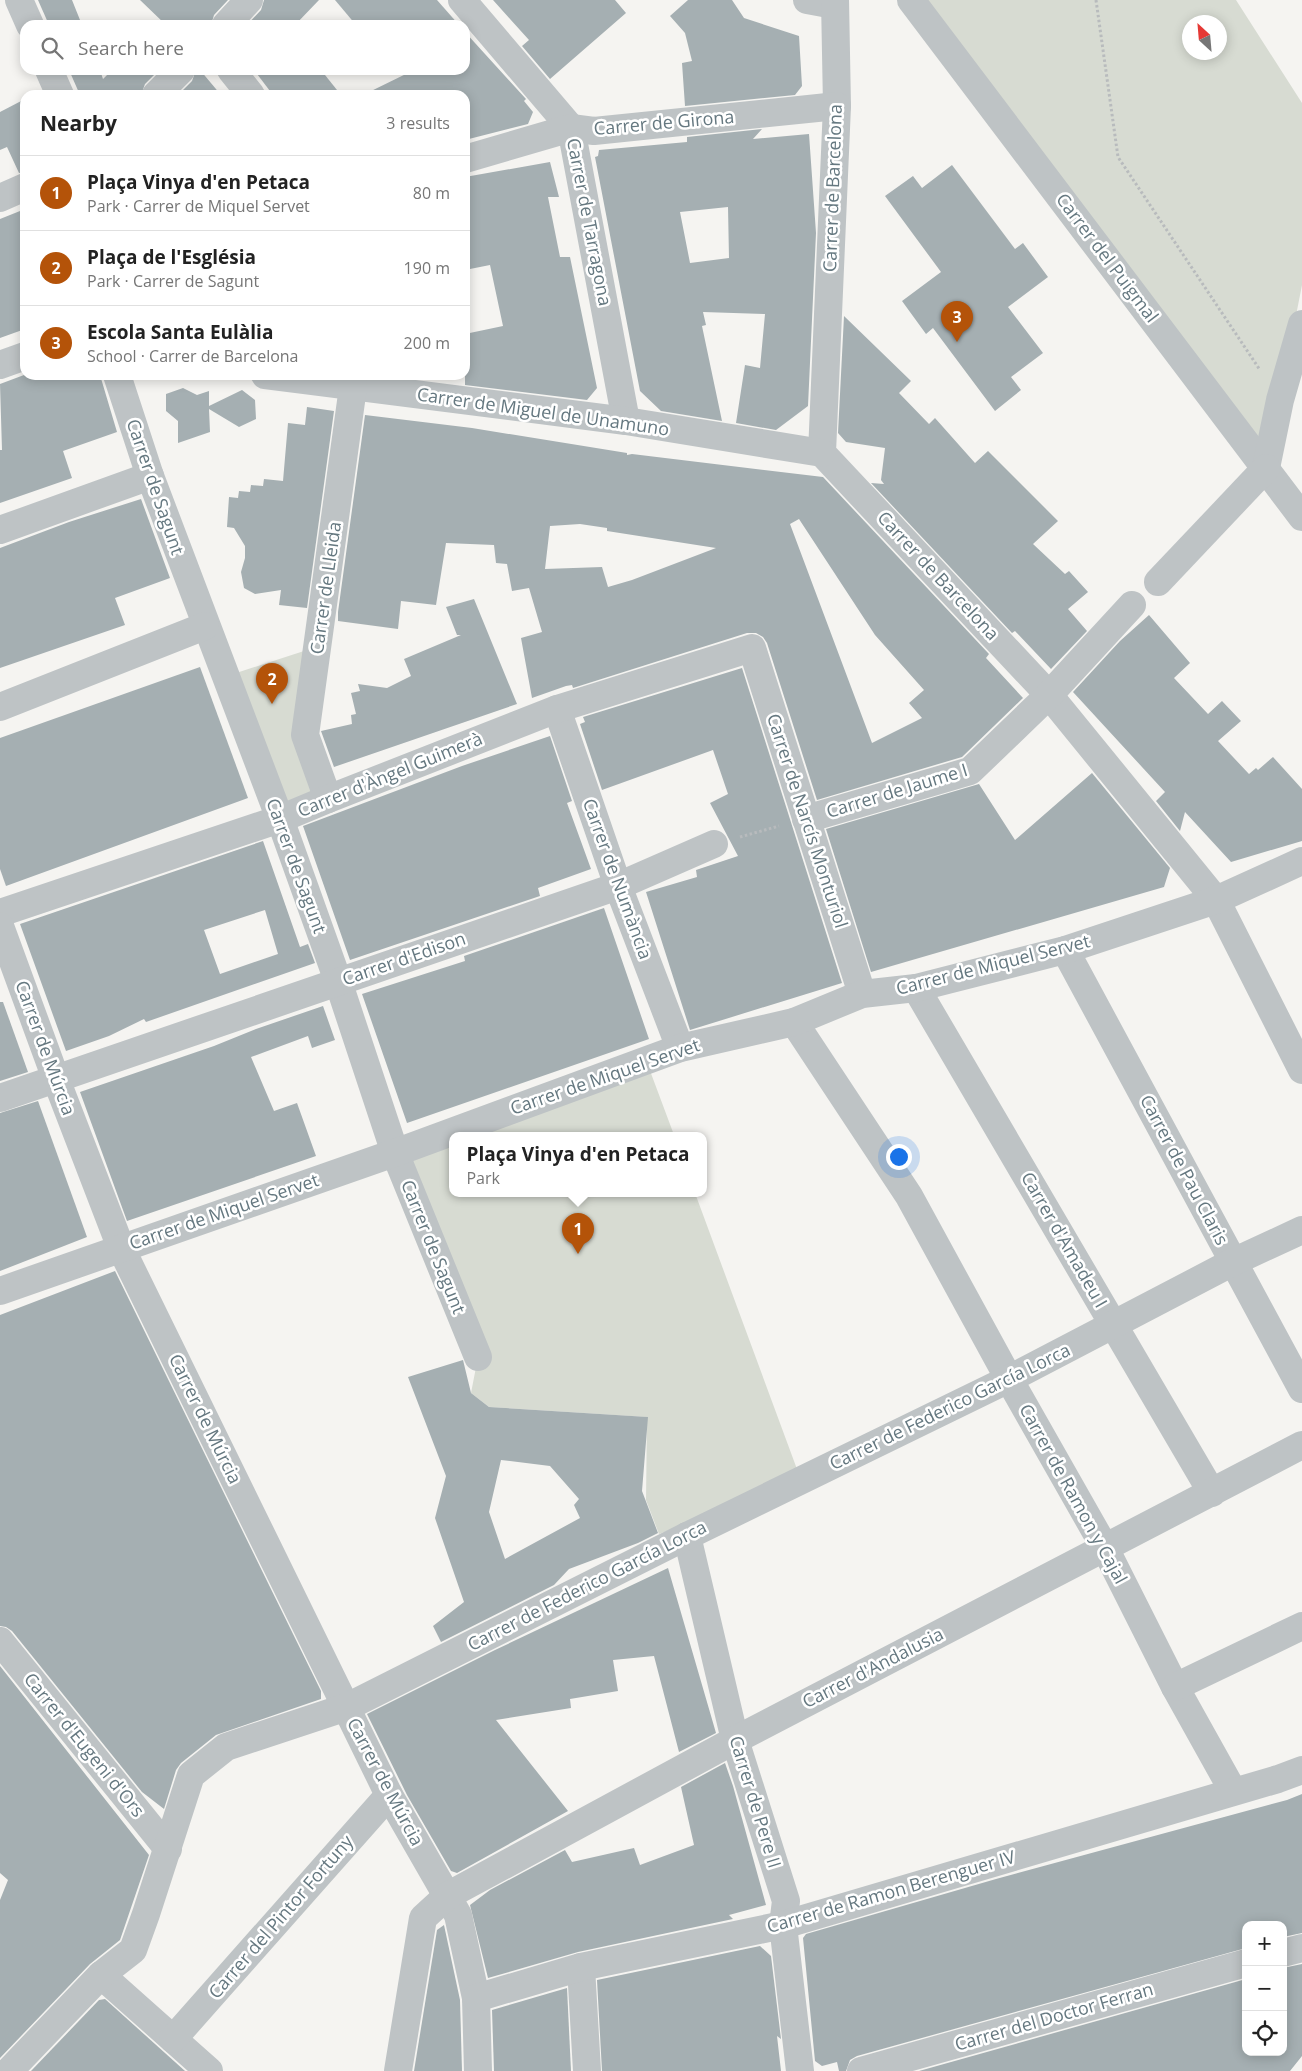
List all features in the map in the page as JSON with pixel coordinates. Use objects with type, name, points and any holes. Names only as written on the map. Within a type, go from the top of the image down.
[{"type":"street","points":[[19,0],[28,20]]},
{"type":"street","points":[[231,20],[249,0]]},
{"type":"street","name":"Carrer de Tarragona","points":[[462,0],[571,128],[626,421]]},
{"type":"street","name":"Carrer de Barcelona","points":[[807,0],[834,3],[837,106],[822,453],[1050,695],[1216,900],[1302,1070]]},
{"type":"street","name":"Carrer del Puigmal","points":[[911,0],[1302,517]]},
{"type":"street","points":[[51,75],[58,90]]},
{"type":"street","points":[[161,90],[176,75]]},
{"type":"street","points":[[235,75],[247,90]]},
{"type":"street","name":"Carrer de Girona","points":[[470,158],[571,128],[594,131],[837,106]]},
{"type":"street","points":[[0,198],[20,189]]},
{"type":"street","points":[[1158,582],[1266,468],[1280,400],[1302,324]]},
{"type":"street","points":[[0,365],[20,358]]},
{"type":"street","name":"Carrer de Sagunt","points":[[119,380],[150,476],[280,819],[338,981],[395,1152],[478,1357]]},
{"type":"street","name":"Carrer de Miguel de Unamuno","points":[[338,380],[626,421],[822,453]]},
{"type":"street","name":"Carrer de Lleida","points":[[328,798],[305,735],[353,381]]},
{"type":"street","points":[[0,530],[150,476]]},
{"type":"street","name":"Carrer de Jaume I","points":[[806,819],[970,771],[1050,695],[1132,605]]},
{"type":"street","points":[[0,707],[206,626]]},
{"type":"street","name":"Carrer d'Àngel Guimerà","points":[[0,913],[280,819],[328,798],[557,709],[752,648]]},
{"type":"street","name":"Carrer de Narcís Monturiol","points":[[752,648],[862,994]]},
{"type":"street","name":"Carrer de Numància","points":[[557,709],[618,886],[680,1048]]},
{"type":"street","name":"Carrer d'Edison","points":[[0,1098],[618,886],[714,844]]},
{"type":"street","name":"Carrer de Miquel Servet","points":[[450,1132],[680,1048],[794,1022],[862,994],[916,988],[1065,950],[1216,900],[1302,861]]},
{"type":"street","name":"Carrer de Múrcia","points":[[0,926],[121,1248],[389,1795],[458,1915],[476,1998],[478,2071]]},
{"type":"street","name":"Carrer de Pau Claris","points":[[1065,950],[1302,1390]]},
{"type":"street","name":"Carrer d'Amadeu I","points":[[916,988],[1212,1493]]},
{"type":"street","name":"Carrer de Ramon y Cajal","points":[[794,1022],[909,1196],[1009,1379],[1105,1548],[1175,1687],[1233,1791]]},
{"type":"street","name":"Carrer de Miquel Servet","points":[[0,1291],[449,1132]]},
{"type":"street","name":"Carrer de Federico García Lorca","points":[[9,2071],[101,1975],[133,1950],[191,1775],[226,1747],[347,1707],[687,1536],[1009,1379],[1233,1262],[1302,1230]]},
{"type":"street","name":"Carrer d'Andalusia","points":[[398,2071],[423,1918],[447,1896],[735,1740],[1302,1445]]},
{"type":"street","name":"Carrer de Pere II","points":[[687,1536],[735,1740],[786,1902],[784,1925],[800,2071]]},
{"type":"street","points":[[1175,1687],[1302,1626]]},
{"type":"street","name":"Carrer d'Eugeni d'Ors","points":[[0,1641],[168,1849]]},
{"type":"street","name":"Carrer de Ramon Berenguer IV","points":[[476,1998],[581,1967],[784,1925],[1278,1779],[1302,1770]]},
{"type":"street","name":"Carrer del Pintor Fortuny","points":[[173,2039],[389,1795]]},
{"type":"street","points":[[1287,1952],[1302,1948]]},
{"type":"street","name":"Carrer del Doctor Ferran","points":[[862,2071],[1242,1965]]},
{"type":"street","points":[[581,1967],[587,2071]]},
{"type":"street","points":[[101,1975],[209,2071]]},
{"type":"path","points":[[1096,0],[1118,156],[1280,400]]},
{"type":"path","points":[[714,844],[806,819]]},
{"type":"shaded area","points":[[911,0],[1236,0],[1302,103],[1302,285],[1266,468]]},
{"type":"shaded area","points":[[304,651],[316,792],[282,803],[233,674]]},
{"type":"shaded area","points":[[646,1060],[673,1132],[451,1132]]},
{"type":"shaded area","points":[[449,1133],[449,1197],[696,1197],[801,1480],[659,1534],[646,1500],[647,1417],[489,1407],[471,1393],[478,1357],[400,1151]]},
{"type":"building","points":[[38,0],[72,0],[80,20],[47,20]]},
{"type":"building","points":[[140,0],[228,0],[214,15],[212,20],[161,20]]},
{"type":"building","points":[[264,0],[319,0],[300,20],[252,20],[261,10]]},
{"type":"building","points":[[335,0],[437,0],[455,20],[352,20]]},
{"type":"building","points":[[493,0],[615,0],[626,13],[550,79],[522,46],[529,40]]},
{"type":"building","points":[[688,0],[732,0],[744,18],[799,36],[802,86],[795,95],[685,106],[682,63],[692,61],[685,33],[670,16]]},
{"type":"building","points":[[470,37],[526,99],[524,101],[533,112],[528,124],[470,139],[470,90],[373,90],[404,75],[470,75]]},
{"type":"building","points":[[71,75],[102,75],[103,79],[107,75],[154,75],[145,84],[143,90],[78,90]]},
{"type":"building","points":[[194,75],[204,75],[217,90],[183,90],[192,81]]},
{"type":"building","points":[[258,75],[325,75],[337,90],[269,90]]},
{"type":"building","points":[[20,102],[20,173],[7,147],[0,150],[0,112]]},
{"type":"building","points":[[762,129],[753,139],[809,134],[816,233],[808,406],[776,430],[736,423],[745,365],[760,368],[765,314],[703,312],[706,325],[702,326],[722,421],[661,411],[640,391],[595,157],[598,156],[599,150],[687,142],[687,137]],"holes":[[[728,207],[729,258],[690,263],[680,212]]]},
{"type":"building","points":[[550,162],[559,197],[548,197],[560,257],[570,257],[597,388],[587,400],[465,385],[465,380],[470,380],[470,333],[503,326],[490,265],[470,269],[470,176]]},
{"type":"building","points":[[952,165],[1015,249],[1023,243],[1048,277],[1008,307],[1043,353],[1011,377],[1021,390],[995,411],[933,328],[926,334],[902,301],[941,272],[885,196],[913,176],[922,188]]},
{"type":"building","points":[[20,211],[20,331],[0,338],[0,219]]},
{"type":"building","points":[[844,316],[911,381],[899,393],[929,424],[935,418],[975,463],[988,451],[1058,521],[1033,544],[1065,574],[1069,571],[1088,592],[1068,609],[1087,631],[1051,669],[1015,631],[1012,633],[871,483],[884,484],[881,480],[885,448],[846,442],[838,433]]},
{"type":"building","points":[[20,376],[20,380],[101,380],[117,432],[63,451],[72,478],[0,503],[0,450],[2,450],[0,384]]},
{"type":"building","points":[[183,388],[197,395],[209,391],[209,406],[242,390],[255,400],[256,419],[239,427],[209,409],[210,432],[178,443],[178,421],[166,411],[166,394]]},
{"type":"building","points":[[307,407],[334,411],[307,608],[279,605],[281,590],[255,594],[244,588],[241,572],[245,558],[245,546],[234,528],[227,527],[229,497],[238,498],[239,491],[250,492],[251,485],[263,486],[264,479],[283,481],[288,423],[305,425]]},
{"type":"building","points":[[365,415],[472,428],[627,453],[627,455],[632,454],[823,477],[989,654],[986,658],[1023,698],[962,757],[817,800],[767,643],[763,637],[756,633],[747,633],[573,688],[572,685],[566,686],[532,698],[521,638],[542,632],[529,588],[512,591],[507,564],[496,563],[494,545],[446,543],[436,605],[401,601],[398,629],[338,621]],"holes":[[[799,519],[875,635],[924,690],[909,703],[922,718],[872,743],[790,524]],[[580,524],[607,528],[607,531],[716,548],[632,580],[608,587],[602,567],[545,569],[550,526]]]},
{"type":"building","points":[[141,499],[170,578],[115,598],[125,625],[0,668],[0,548],[69,522]]},
{"type":"building","points":[[474,599],[517,704],[334,767],[321,731],[352,724],[351,715],[356,714],[351,693],[360,691],[358,684],[387,688],[411,676],[404,659],[461,635],[457,635],[446,607]]},
{"type":"building","points":[[1149,615],[1190,663],[1174,678],[1208,714],[1222,701],[1241,721],[1218,741],[1249,774],[1256,768],[1258,770],[1273,757],[1302,789],[1302,841],[1231,862],[1185,812],[1180,831],[1156,801],[1165,792],[1073,692],[1120,641]]},
{"type":"building","points":[[200,667],[248,798],[6,886],[0,869],[0,738]]},
{"type":"building","points":[[742,668],[842,983],[690,1030],[646,892],[697,877],[696,870],[738,856],[710,803],[728,794],[713,750],[602,790],[580,724],[585,722],[583,717]]},
{"type":"building","points":[[550,736],[572,801],[567,803],[591,869],[538,888],[540,896],[350,960],[303,826],[462,766]]},
{"type":"building","points":[[1092,773],[1170,868],[1164,887],[871,972],[826,829],[979,784],[1015,840]]},
{"type":"building","points":[[263,841],[300,947],[308,944],[315,963],[146,1022],[144,1019],[109,1036],[66,1051],[20,924]],"holes":[[[265,910],[278,954],[220,974],[204,930]]]},
{"type":"building","points":[[604,908],[649,1039],[407,1123],[362,994],[465,961],[464,956]]},
{"type":"building","points":[[0,1002],[3,1002],[28,1072],[0,1081]]},
{"type":"building","points":[[323,1006],[335,1040],[312,1048],[308,1036],[251,1057],[274,1111],[297,1103],[316,1156],[127,1221],[80,1092]]},
{"type":"building","points":[[38,1101],[87,1237],[0,1271],[0,1113]]},
{"type":"building","points":[[115,1271],[321,1691],[321,1699],[216,1735],[181,1763],[176,1770],[164,1809],[142,1792],[12,1631],[0,1626],[0,1315]]},
{"type":"building","points":[[463,1360],[471,1393],[489,1407],[648,1417],[642,1491],[658,1533],[638,1543],[569,1569],[554,1585],[441,1642],[433,1626],[464,1602],[435,1518],[446,1476],[408,1377]],"holes":[[[501,1460],[550,1466],[579,1499],[574,1505],[580,1518],[505,1559],[489,1512]]]},
{"type":"building","points":[[668,1568],[716,1733],[679,1752],[654,1656],[613,1660],[618,1691],[570,1699],[571,1708],[496,1720],[568,1811],[457,1873],[451,1871],[407,1795],[367,1714],[495,1650]]},
{"type":"building","points":[[0,1666],[149,1855],[120,1940],[90,1964],[0,2058],[0,1900],[8,1880],[0,1873]]},
{"type":"building","points":[[725,1763],[766,1905],[729,1915],[733,1919],[578,1952],[488,1978],[470,1905],[490,1890],[565,1850],[572,1862],[634,1848],[640,1865],[694,1845],[681,1787]]},
{"type":"building","points":[[1302,1794],[1302,1933],[1287,1936],[1287,1921],[1242,1921],[1242,1949],[857,2056],[850,2060],[846,2071],[839,2071],[837,2062],[822,2066],[815,2061],[803,1938],[806,1934],[996,1879],[1287,1800]]},
{"type":"building","points":[[444,1925],[460,2000],[462,2071],[414,2071],[437,1930]]},
{"type":"building","points":[[760,1946],[771,1956],[781,2039],[777,2036],[781,2071],[602,2071],[597,1980]]},
{"type":"building","points":[[1302,1964],[1302,2056],[1290,2071],[919,2071],[1242,1980],[1242,2056],[1287,2056],[1287,1967]]},
{"type":"building","points":[[567,1988],[571,2071],[494,2071],[492,2010]]},
{"type":"building","points":[[105,1999],[185,2071],[31,2071],[99,2000]]},
{"type":"place","name":"Escola Santa Eulàlia","points":[[957,342]]},
{"type":"place","name":"Plaça de l'Església","points":[[272,704]]},
{"type":"place","name":"Plaça Vinya d'en Petaca","points":[[578,1254]]}]
